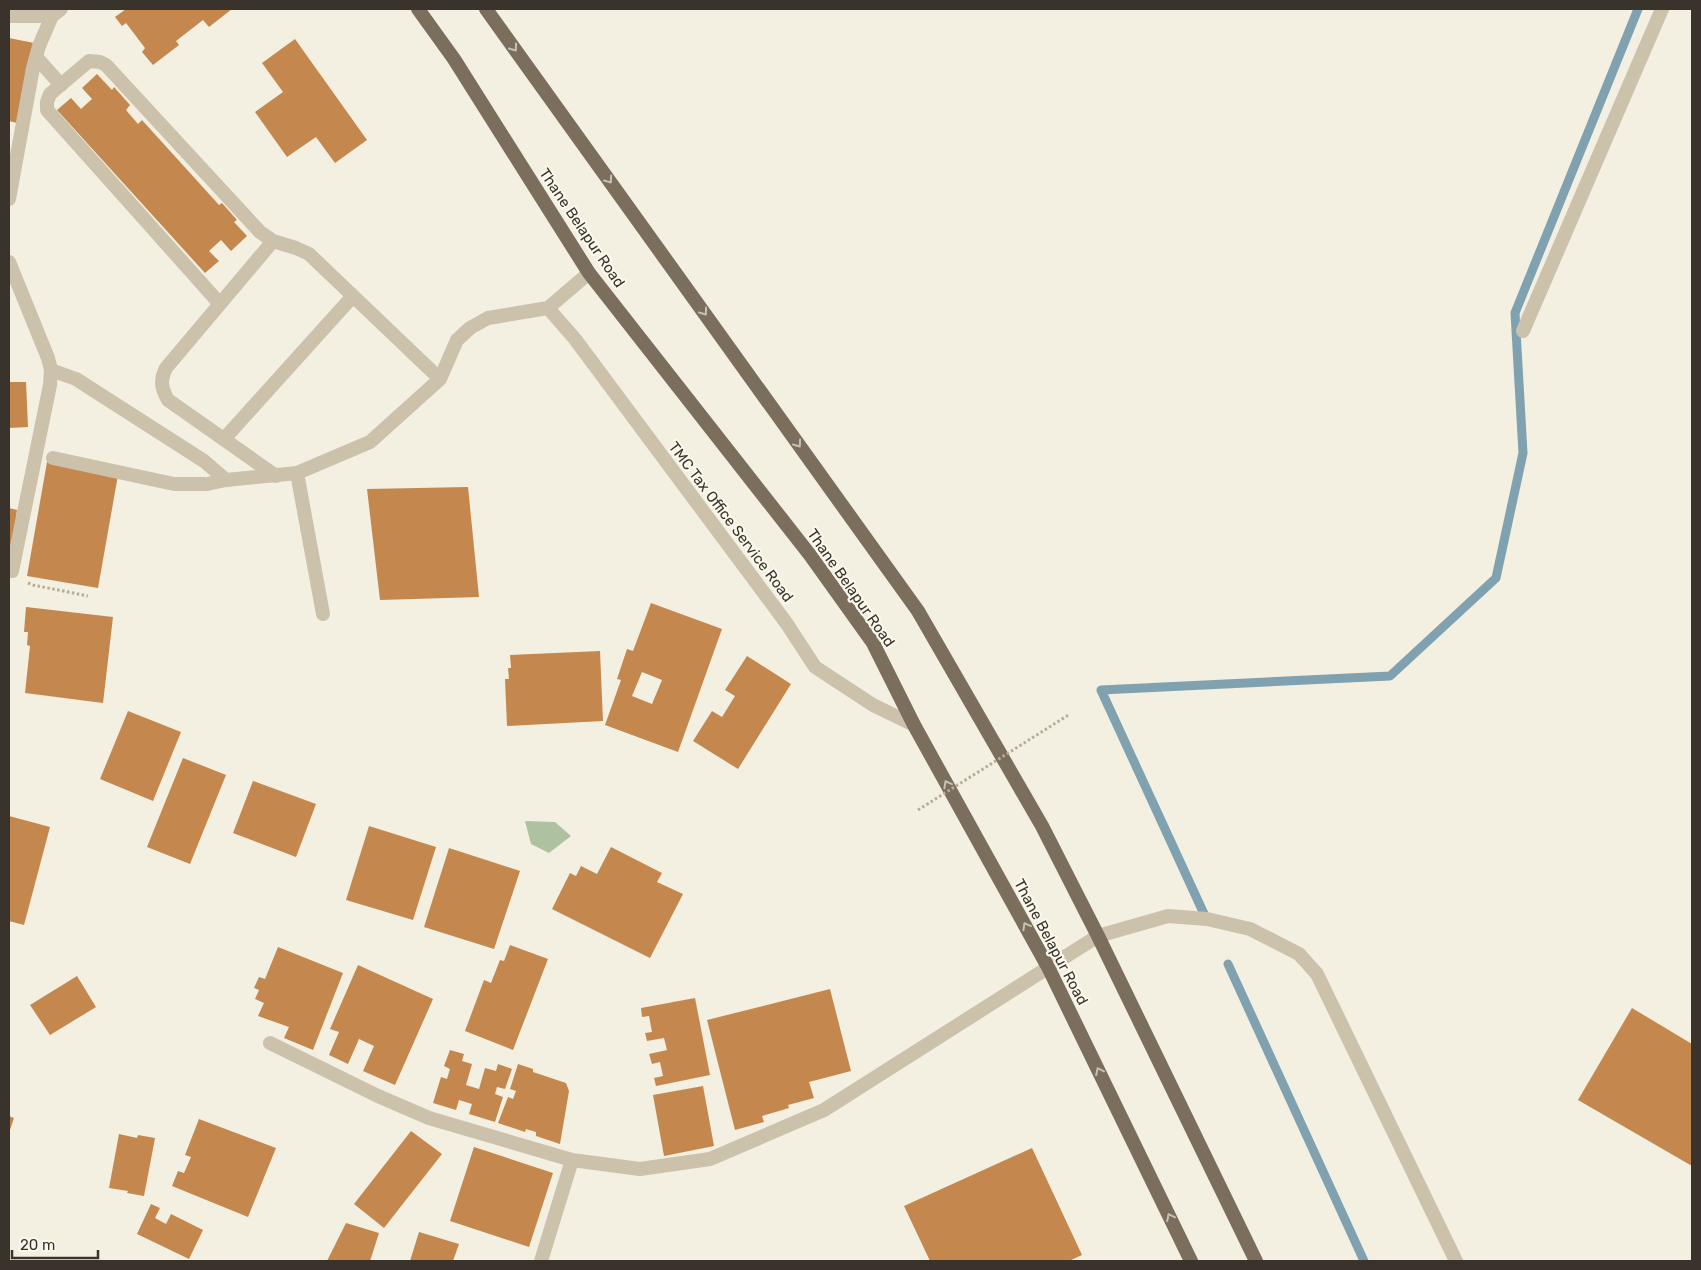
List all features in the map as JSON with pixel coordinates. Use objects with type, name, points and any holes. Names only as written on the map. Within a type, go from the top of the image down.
[{"type":"main road","name":"Thane Belapur Road","points":[[418,9],[454,59],[589,273],[810,555],[873,643],[914,726],[1048,967],[1191,1261]]},
{"type":"main road","points":[[486,9],[918,611],[1042,826],[1098,936],[1256,1261]]},
{"type":"street","points":[[1523,330],[1662,9]]},
{"type":"street","points":[[9,16],[57,12]]},
{"type":"street","points":[[9,199],[28,90],[36,57],[39,46],[57,12]]},
{"type":"street","points":[[36,57],[61,84]]},
{"type":"street","points":[[220,304],[46,110],[46,102],[50,94],[89,61],[100,62],[106,65],[260,232],[274,241],[309,254],[440,379]]},
{"type":"street","points":[[274,241],[161,376],[162,389],[168,400],[276,476]]},
{"type":"street","points":[[9,262],[48,358],[51,370],[50,385],[10,571]]},
{"type":"street","points":[[53,458],[174,484],[207,484],[226,480],[297,473],[370,442],[440,379],[456,340],[470,328],[488,318],[548,308],[589,273]]},
{"type":"street","points":[[224,439],[353,296]]},
{"type":"street","name":"TMC Tax Office Service Road","points":[[548,308],[575,339],[787,624],[815,667],[873,704],[914,726]]},
{"type":"street","points":[[51,370],[76,379],[204,461],[226,480]]},
{"type":"street","points":[[297,473],[323,614]]},
{"type":"street","points":[[270,1043],[378,1096],[429,1118],[572,1160],[640,1168],[710,1159],[824,1110],[1098,936],[1168,916],[1206,919],[1250,929],[1299,954],[1317,974],[1456,1261]]},
{"type":"street","points":[[541,1261],[572,1160]]},
{"type":"path","points":[[10,571],[33,586],[88,596]]},
{"type":"path","points":[[918,810],[1070,714]]},
{"type":"green space","points":[[525,821],[555,822],[571,836],[549,853],[531,844]]},
{"type":"building","points":[[126,9],[232,9],[209,27],[203,20],[176,41],[179,45],[153,65],[142,52],[145,48],[126,23],[122,26],[115,17]]},
{"type":"building","points":[[9,38],[34,43],[17,123],[9,121]]},
{"type":"building","points":[[295,39],[367,140],[335,163],[316,137],[287,157],[255,112],[283,92],[262,63]]},
{"type":"building","points":[[97,74],[112,90],[114,87],[130,105],[126,110],[138,124],[142,120],[219,205],[222,203],[237,220],[234,222],[247,236],[231,251],[221,240],[209,251],[219,261],[205,273],[57,110],[71,98],[81,109],[92,99],[82,88]]},
{"type":"building","points":[[9,382],[26,382],[28,427],[9,428]]},
{"type":"building","points":[[47,462],[118,475],[98,588],[27,576]]},
{"type":"building","points":[[468,487],[479,597],[380,600],[367,489]]},
{"type":"building","points":[[9,508],[17,510],[11,554],[9,554]]},
{"type":"building","points":[[651,603],[722,629],[678,752],[605,725],[621,680],[617,679],[627,649],[633,651]],"holes":[[[642,672],[662,680],[652,704],[632,696]]]},
{"type":"building","points":[[26,607],[113,617],[103,703],[25,693],[30,646],[27,645],[28,632],[24,632]]},
{"type":"building","points":[[600,651],[603,721],[507,726],[505,679],[509,679],[508,668],[511,668],[510,655]]},
{"type":"building","points":[[747,656],[791,684],[738,769],[693,741],[712,711],[722,717],[735,696],[725,690]]},
{"type":"building","points":[[128,711],[181,732],[153,801],[100,779]]},
{"type":"building","points":[[183,758],[226,775],[190,864],[147,847]]},
{"type":"building","points":[[253,781],[316,804],[296,857],[233,833]]},
{"type":"building","points":[[9,816],[50,827],[24,925],[9,921]]},
{"type":"building","points":[[369,826],[436,847],[413,920],[346,900]]},
{"type":"building","points":[[611,847],[662,873],[657,882],[683,894],[650,958],[552,909],[570,873],[576,876],[581,866],[597,874]]},
{"type":"building","points":[[449,848],[520,871],[494,949],[424,927]]},
{"type":"building","points":[[510,945],[548,959],[513,1050],[465,1031],[484,980],[491,983],[500,960],[504,961]]},
{"type":"building","points":[[278,947],[343,973],[313,1050],[284,1038],[289,1027],[258,1016],[264,1003],[255,999],[259,990],[254,988],[259,977],[265,979]]},
{"type":"building","points":[[358,965],[433,999],[395,1085],[363,1071],[374,1046],[359,1039],[348,1064],[329,1055],[339,1032],[330,1029]]},
{"type":"building","points":[[77,976],[96,1007],[50,1035],[30,1005]]},
{"type":"building","points":[[830,989],[851,1071],[809,1082],[814,1098],[788,1105],[789,1108],[762,1116],[764,1122],[735,1130],[707,1020]]},
{"type":"building","points":[[695,998],[710,1075],[656,1086],[654,1078],[663,1076],[660,1062],[652,1064],[649,1054],[667,1050],[664,1038],[647,1041],[645,1033],[652,1032],[649,1016],[642,1017],[641,1008]]},
{"type":"building","points":[[1632,1008],[1692,1044],[1692,1166],[1578,1100]]},
{"type":"building","points":[[450,1050],[464,1054],[462,1061],[472,1064],[466,1085],[479,1089],[485,1068],[496,1071],[498,1064],[512,1069],[505,1089],[497,1087],[495,1094],[503,1097],[495,1122],[469,1114],[472,1104],[459,1100],[456,1110],[433,1103],[441,1077],[447,1079],[450,1069],[444,1066]]},
{"type":"building","points":[[518,1064],[533,1069],[533,1072],[566,1083],[569,1091],[560,1144],[536,1136],[536,1132],[526,1129],[525,1132],[498,1123],[508,1097],[513,1099],[516,1091],[510,1089]]},
{"type":"building","points":[[703,1086],[714,1146],[664,1156],[653,1095]]},
{"type":"building","points":[[9,1116],[14,1118],[9,1133]]},
{"type":"building","points":[[199,1119],[276,1148],[248,1217],[172,1186],[178,1171],[184,1173],[191,1157],[185,1155]]},
{"type":"building","points":[[411,1131],[442,1154],[384,1228],[354,1204]]},
{"type":"building","points":[[119,1134],[137,1138],[138,1135],[155,1138],[144,1196],[109,1188]]},
{"type":"building","points":[[474,1147],[553,1173],[529,1247],[450,1221]]},
{"type":"building","points":[[1032,1148],[1082,1255],[1069,1261],[930,1261],[904,1206]]},
{"type":"building","points":[[151,1204],[160,1208],[155,1218],[166,1224],[171,1214],[203,1230],[189,1259],[137,1234]]},
{"type":"building","points":[[346,1223],[379,1233],[370,1261],[327,1261]]},
{"type":"building","points":[[419,1232],[459,1244],[453,1261],[410,1261]]},
{"type":"waterway","points":[[1205,916],[1101,690],[1390,676],[1496,578],[1523,453],[1515,313],[1638,9]]},
{"type":"waterway","points":[[1228,964],[1364,1261]]}]
